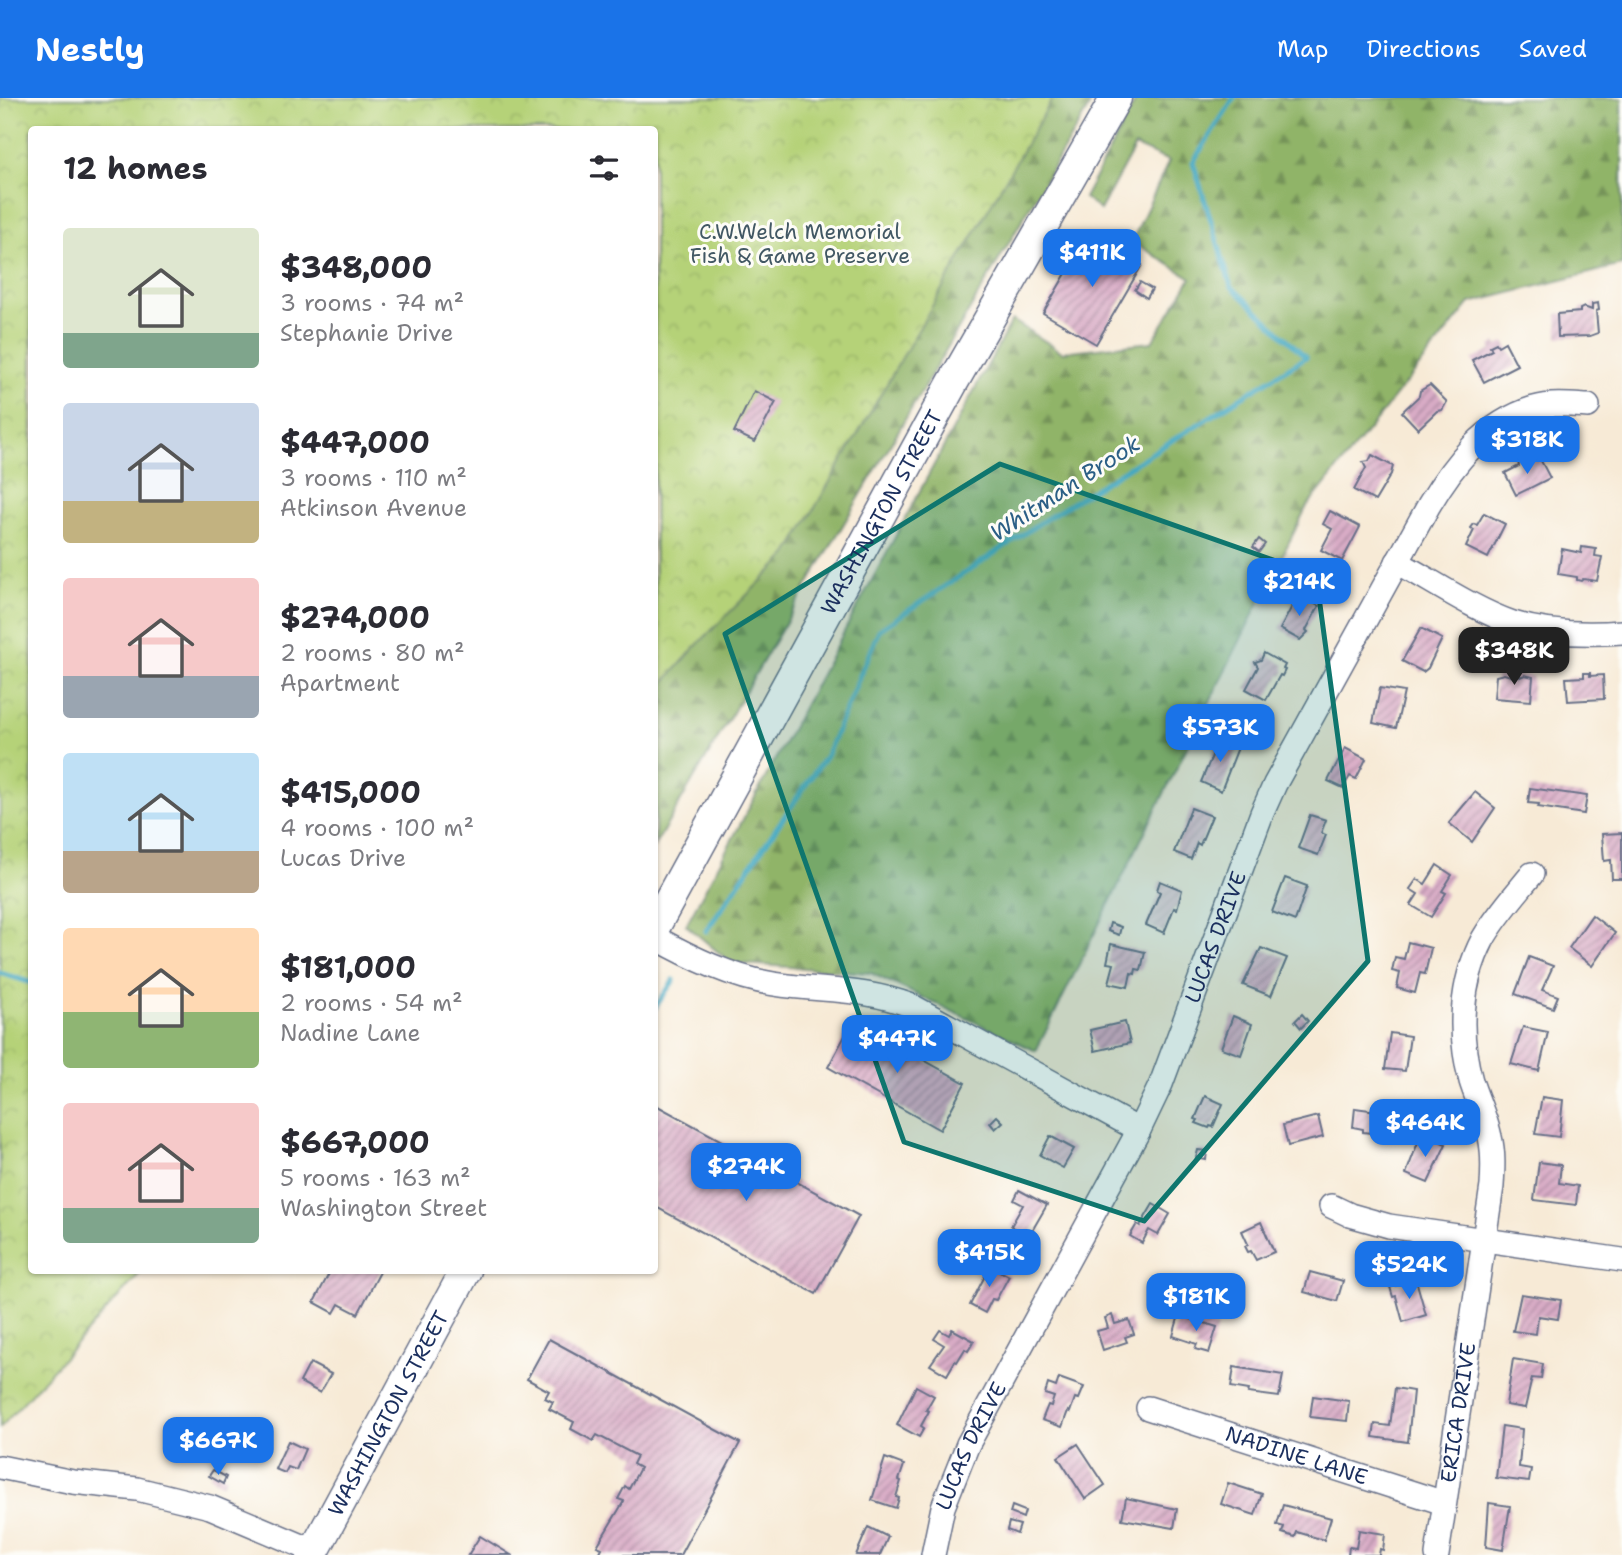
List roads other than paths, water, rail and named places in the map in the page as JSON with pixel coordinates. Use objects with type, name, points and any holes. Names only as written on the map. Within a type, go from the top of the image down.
[{"type":"main road","name":"WASHINGTON STREET","points":[[658,921],[952,384],[1116,98]]},
{"type":"main road","name":"WASHINGTON STREET","points":[[313,1553],[464,1274]]},
{"type":"street","name":"LUCAS DRIVE","points":[[933,1555],[943,1507],[963,1454],[1139,1130],[1161,1084],[1266,803],[1289,756],[1440,486],[1454,464],[1490,431],[1534,408],[1558,405],[1588,406]]},
{"type":"street","points":[[1397,562],[1492,614],[1515,623],[1558,632],[1622,632]]},
{"type":"street","name":"ERICA DRIVE","points":[[1437,1555],[1493,1186],[1491,1139],[1464,1052],[1464,1005],[1472,965],[1483,940],[1532,874]]},
{"type":"street","points":[[658,939],[703,962],[745,978],[776,984],[856,991],[912,1006],[1139,1130]]},
{"type":"street","points":[[1331,1206],[1379,1224],[1622,1260]]},
{"type":"street","name":"NADINE LANE","points":[[1148,1408],[1444,1503]]},
{"type":"street","points":[[0,1467],[73,1482],[137,1489],[210,1507],[313,1553]]},
{"type":"waterway","name":"Whitman Brook","points":[[706,931],[827,754],[879,630],[1046,519],[1306,357],[1231,286],[1193,162],[1234,98]]},
{"type":"waterway","name":"Whitman Brook","points":[[0,973],[28,982]]},
{"type":"waterway","name":"Whitman Brook","points":[[658,1003],[674,980]]},
{"type":"park label","name":"C.W.Welch Memorial Fish & Game Preserve","points":[[800,244]]}]
